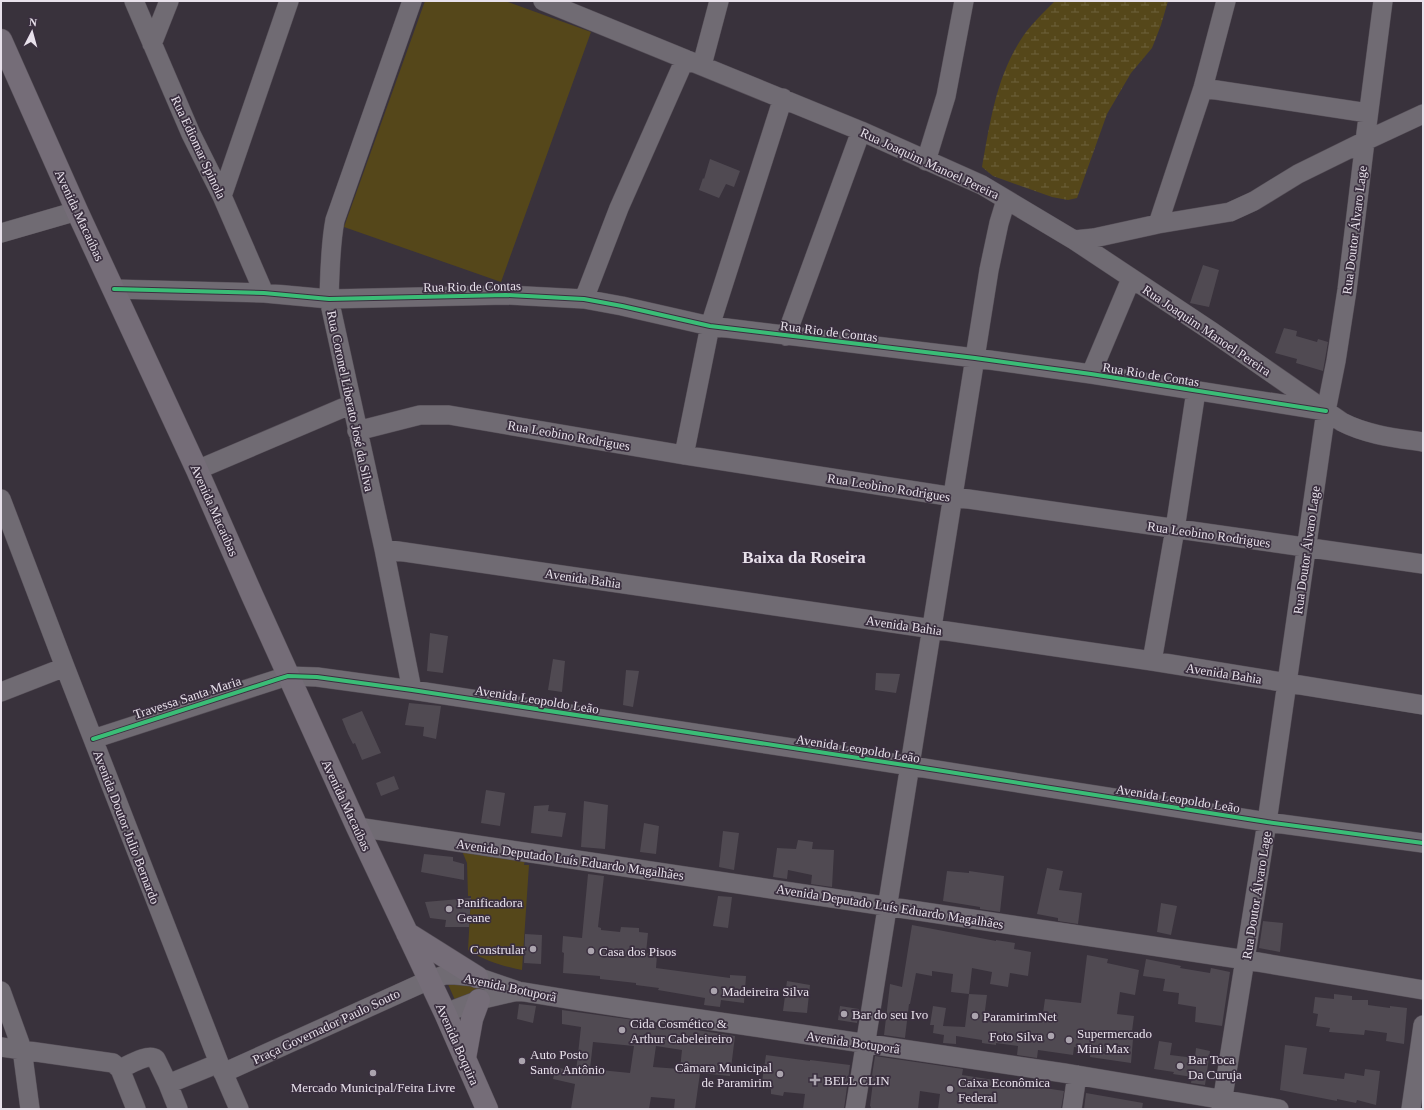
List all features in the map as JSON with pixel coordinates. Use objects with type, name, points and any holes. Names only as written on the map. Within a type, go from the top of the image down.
[{"type":"main road","name":"Avenida Macaúbas","points":[[1,40],[77,211],[197,470],[288,676],[429,980]]},
{"type":"main road","points":[[407,934],[477,977]]},
{"type":"main road","name":"Avenida Boquira","points":[[429,980],[487,1109]]},
{"type":"main road","points":[[465,1058],[472,1019],[479,1000]]},
{"type":"street","name":"Rua Ediomar Spinola","points":[[134,1],[191,134],[222,196],[264,293]]},
{"type":"street","points":[[152,44],[169,1]]},
{"type":"street","points":[[222,196],[289,1]]},
{"type":"street","name":"Rua Coronel Liberato José da Silva","points":[[412,1],[335,220],[330,258],[329,299],[384,548],[412,690]]},
{"type":"street","name":"Rua Joaquim Manoel Pereira","points":[[542,1],[783,98],[982,185],[1074,240],[1211,331],[1326,411]]},
{"type":"street","points":[[584,299],[619,208],[693,62],[718,1]]},
{"type":"street","points":[[926,161],[946,96],[964,1]]},
{"type":"street","points":[[1158,224],[1203,88],[1226,1]]},
{"type":"street","name":"Rua Doutor Álvaro Lage","points":[[1221,1104],[1246,960],[1288,684],[1326,411],[1336,361],[1347,290],[1383,1]]},
{"type":"street","points":[[1203,88],[1368,113]]},
{"type":"street","points":[[684,455],[710,326],[783,98]]},
{"type":"street","points":[[1074,240],[1094,238],[1158,224],[1230,212],[1254,202],[1298,174],[1423,114]]},
{"type":"street","points":[[786,336],[861,131]]},
{"type":"street","points":[[855,1109],[864,1043],[933,629],[975,358],[992,257],[999,223],[1006,200]]},
{"type":"street","points":[[1,233],[77,211]]},
{"type":"street","points":[[1091,374],[1131,279]]},
{"type":"street","name":"Rua Rio de Contas","points":[[114,289],[264,293],[329,299],[506,295],[584,299],[710,326],[975,358],[1091,374],[1326,411],[1353,428],[1384,436],[1423,442]]},
{"type":"street","points":[[1152,661],[1175,529],[1196,391]]},
{"type":"street","points":[[197,470],[352,404]]},
{"type":"street","name":"Rua Leobino Rodrigues","points":[[357,431],[420,414],[442,415],[494,422],[684,455],[954,497],[1423,564]]},
{"type":"street","name":"Avenida Doutor Julio Bernardo","points":[[1,499],[221,1068],[239,1109]]},
{"type":"street","name":"Avenida Bahia","points":[[384,548],[1152,661],[1423,705]]},
{"type":"street","points":[[1,692],[65,666]]},
{"type":"street","name":"Avenida Leopoldo Leão","points":[[288,676],[317,677],[412,690],[1267,822],[1423,844]]},
{"type":"street","name":"Travessa Santa Maria","points":[[93,739],[265,682],[288,676]]},
{"type":"street","name":"Avenida Deputado Luís Eduardo Magalhães","points":[[357,827],[1246,960],[1423,990]]},
{"type":"street","name":"Avenida Botuporã","points":[[429,980],[445,976],[477,977],[518,991],[1077,1076],[1221,1104],[1279,1109]]},
{"type":"street","name":"Praça Governador Paulo Souto","points":[[168,1084],[221,1068],[429,980]]},
{"type":"street","points":[[1,991],[22,1049],[30,1109]]},
{"type":"street","points":[[445,1013],[479,1000],[518,991]]},
{"type":"street","points":[[1411,1109],[1423,1025]]},
{"type":"street","points":[[1,1047],[108,1061],[116,1064],[120,1069],[136,1109]]},
{"type":"street","points":[[120,1069],[147,1057],[153,1057],[158,1062],[178,1109]]},
{"type":"street","points":[[1072,1109],[1077,1076]]},
{"type":"green space","points":[[425,1],[505,1],[591,32],[501,282],[344,227]]},
{"type":"green space","points":[[1055,1],[1168,1],[1152,48],[1131,73],[1107,114],[1077,198],[1068,200],[1052,197],[993,176],[982,167],[995,102],[1005,71],[1024,35],[1036,20]]},
{"type":"green space","points":[[462,851],[525,860],[524,865],[529,865],[522,970],[494,963],[468,950],[471,896],[468,896],[467,863]]},
{"type":"green space","points":[[447,982],[488,989],[455,1000]]},
{"type":"building","points":[[710,159],[740,171],[734,187],[726,184],[719,198],[699,190]]},
{"type":"building","points":[[1203,265],[1219,270],[1209,307],[1190,303]]},
{"type":"building","points":[[1284,328],[1297,331],[1296,336],[1317,342],[1318,339],[1328,342],[1323,371],[1296,363],[1297,359],[1275,353]]},
{"type":"building","points":[[430,633],[448,636],[443,673],[427,671]]},
{"type":"building","points":[[553,659],[565,661],[562,692],[548,690]]},
{"type":"building","points":[[626,670],[639,671],[633,707],[623,705]]},
{"type":"building","points":[[876,673],[900,674],[896,693],[875,690]]},
{"type":"building","points":[[409,703],[441,706],[436,739],[423,736],[424,727],[405,725]]},
{"type":"building","points":[[362,711],[381,753],[362,760],[342,719]]},
{"type":"building","points":[[394,776],[399,789],[381,796],[376,783]]},
{"type":"building","points":[[486,790],[505,793],[500,826],[481,823]]},
{"type":"building","points":[[584,801],[608,805],[605,849],[581,847]]},
{"type":"building","points":[[549,805],[548,811],[566,813],[562,837],[531,833],[534,806]]},
{"type":"building","points":[[644,823],[659,826],[656,854],[640,852]]},
{"type":"building","points":[[723,831],[739,833],[734,870],[719,867]]},
{"type":"building","points":[[798,840],[813,842],[812,849],[834,850],[832,887],[811,884],[812,875],[788,870],[787,879],[773,877],[777,848],[796,849]]},
{"type":"building","points":[[424,854],[453,857],[453,861],[464,864],[464,880],[421,872]]},
{"type":"building","points":[[1047,868],[1063,871],[1059,890],[1082,893],[1078,924],[1058,921],[1058,918],[1037,914]]},
{"type":"building","points":[[947,871],[969,873],[969,871],[1004,876],[1000,912],[943,901]]},
{"type":"building","points":[[588,874],[604,876],[598,927],[601,928],[601,930],[620,932],[621,927],[639,928],[639,932],[648,933],[646,953],[657,955],[656,968],[730,978],[730,975],[746,976],[744,1003],[721,1000],[720,1007],[704,1005],[705,998],[658,990],[659,988],[636,985],[636,983],[600,979],[600,976],[563,973],[563,936],[582,938]]},
{"type":"building","points":[[718,896],[732,897],[728,928],[713,926]]},
{"type":"building","name":"Panificadora Geane","points":[[471,898],[469,927],[445,927],[446,920],[430,918],[425,902]]},
{"type":"building","points":[[1161,903],[1177,906],[1171,935],[1157,932]]},
{"type":"building","points":[[1263,921],[1283,923],[1280,952],[1259,948]]},
{"type":"building","points":[[912,925],[996,941],[1015,943],[1014,949],[1031,952],[1028,976],[1010,973],[1008,987],[990,984],[992,972],[972,968],[969,994],[951,992],[953,974],[932,971],[932,976],[916,973],[909,1004],[905,1038],[884,1035],[890,984],[902,987]]},
{"type":"building","name":"Constrular","points":[[525,934],[542,935],[541,964],[524,963]]},
{"type":"building","points":[[1087,955],[1108,959],[1107,963],[1139,970],[1135,995],[1120,992],[1117,1014],[1134,1016],[1131,1039],[1133,1039],[1131,1063],[1090,1057],[1091,1049],[1074,1047],[1073,1055],[1038,1050],[1037,1058],[1017,1055],[1018,1046],[982,1043],[982,1040],[956,1036],[956,1044],[943,1043],[944,1035],[933,1033],[934,1025],[930,1025],[933,1006],[946,1008],[943,1026],[965,1027],[969,994],[987,995],[984,1018],[1021,1022],[1022,1017],[1042,1020],[1045,999],[1081,1003]]},
{"type":"building","points":[[1146,959],[1181,966],[1180,968],[1210,973],[1211,968],[1230,972],[1222,1026],[1195,1022],[1196,1007],[1178,1004],[1179,993],[1163,991],[1165,979],[1143,976]]},
{"type":"building","points":[[787,981],[810,985],[807,1013],[783,1011]]},
{"type":"building","points":[[1334,994],[1352,996],[1352,1000],[1368,1000],[1368,1005],[1390,1008],[1390,1006],[1407,1008],[1404,1044],[1386,1041],[1387,1033],[1365,1030],[1364,1035],[1329,1032],[1330,1028],[1316,1026],[1318,1014],[1313,1013],[1315,997],[1334,999]]},
{"type":"building","points":[[519,1004],[536,1006],[533,1023],[517,1019]]},
{"type":"building","points":[[840,1006],[859,1009],[857,1023],[838,1020]]},
{"type":"building","points":[[562,1010],[634,1020],[634,1024],[671,1028],[671,1026],[735,1036],[730,1076],[700,1073],[695,1109],[674,1109],[675,1099],[651,1097],[649,1109],[571,1109],[575,1084],[553,1079],[556,1067],[576,1072],[581,1027],[562,1024]],"holes":[[[593,1042],[634,1046],[630,1073],[590,1069]],[[656,1046],[682,1050],[680,1069],[653,1067]]]},
{"type":"building","points":[[1159,1041],[1172,1043],[1170,1055],[1195,1058],[1196,1048],[1210,1051],[1205,1085],[1191,1083],[1192,1077],[1154,1069]]},
{"type":"building","points":[[1285,1045],[1307,1048],[1303,1074],[1344,1079],[1345,1073],[1364,1076],[1365,1069],[1380,1071],[1376,1105],[1357,1100],[1356,1103],[1337,1099],[1337,1101],[1280,1090]]},
{"type":"building","points":[[766,1055],[850,1065],[844,1109],[803,1109],[805,1094],[784,1092],[783,1096],[771,1094],[771,1089],[761,1088]]},
{"type":"building","points":[[875,1056],[963,1069],[962,1075],[1064,1091],[1061,1109],[938,1109],[940,1094],[920,1091],[918,1109],[870,1109],[873,1082],[871,1082]]},
{"type":"building","points":[[1086,1093],[1143,1103],[1142,1109],[1084,1109]]},
{"type":"cycle path","points":[[114,289],[264,293],[329,299],[506,295],[584,299],[710,326],[975,358],[1091,374],[1326,411]]},
{"type":"cycle path","points":[[93,739],[288,676],[317,677],[412,690],[911,766],[1267,822],[1423,843]]},
{"type":"place","name":"Panificadora Geane","points":[[449,909]]},
{"type":"place","name":"Constrular","points":[[533,949]]},
{"type":"place","name":"Casa dos Pisos","points":[[591,951]]},
{"type":"place","name":"Madeireira Silva","points":[[714,991]]},
{"type":"place","name":"Bar do seu Ivo","points":[[844,1014]]},
{"type":"place","name":"ParamirimNet","points":[[975,1016]]},
{"type":"place","name":"Cida Cosmético & Arthur Cabeleireiro","points":[[622,1030]]},
{"type":"place","name":"Foto Silva","points":[[1051,1036]]},
{"type":"place","name":"Supermercado Mini Max","points":[[1069,1040]]},
{"type":"place","name":"Auto Posto Santo Antônio","points":[[522,1061]]},
{"type":"place","name":"Bar Toca Da Curuja","points":[[1180,1066]]},
{"type":"place","name":"Mercado Municipal/Feira Livre","points":[[373,1073]]},
{"type":"place","name":"Câmara Municipal de Paramirim","points":[[780,1074]]},
{"type":"place","name":"BELL CLIN","points":[[815,1080]]},
{"type":"place","name":"Caixa Econômica Federal","points":[[950,1089]]},
{"type":"district","name":"Baixa da Roseira","points":[[804,557]]}]
